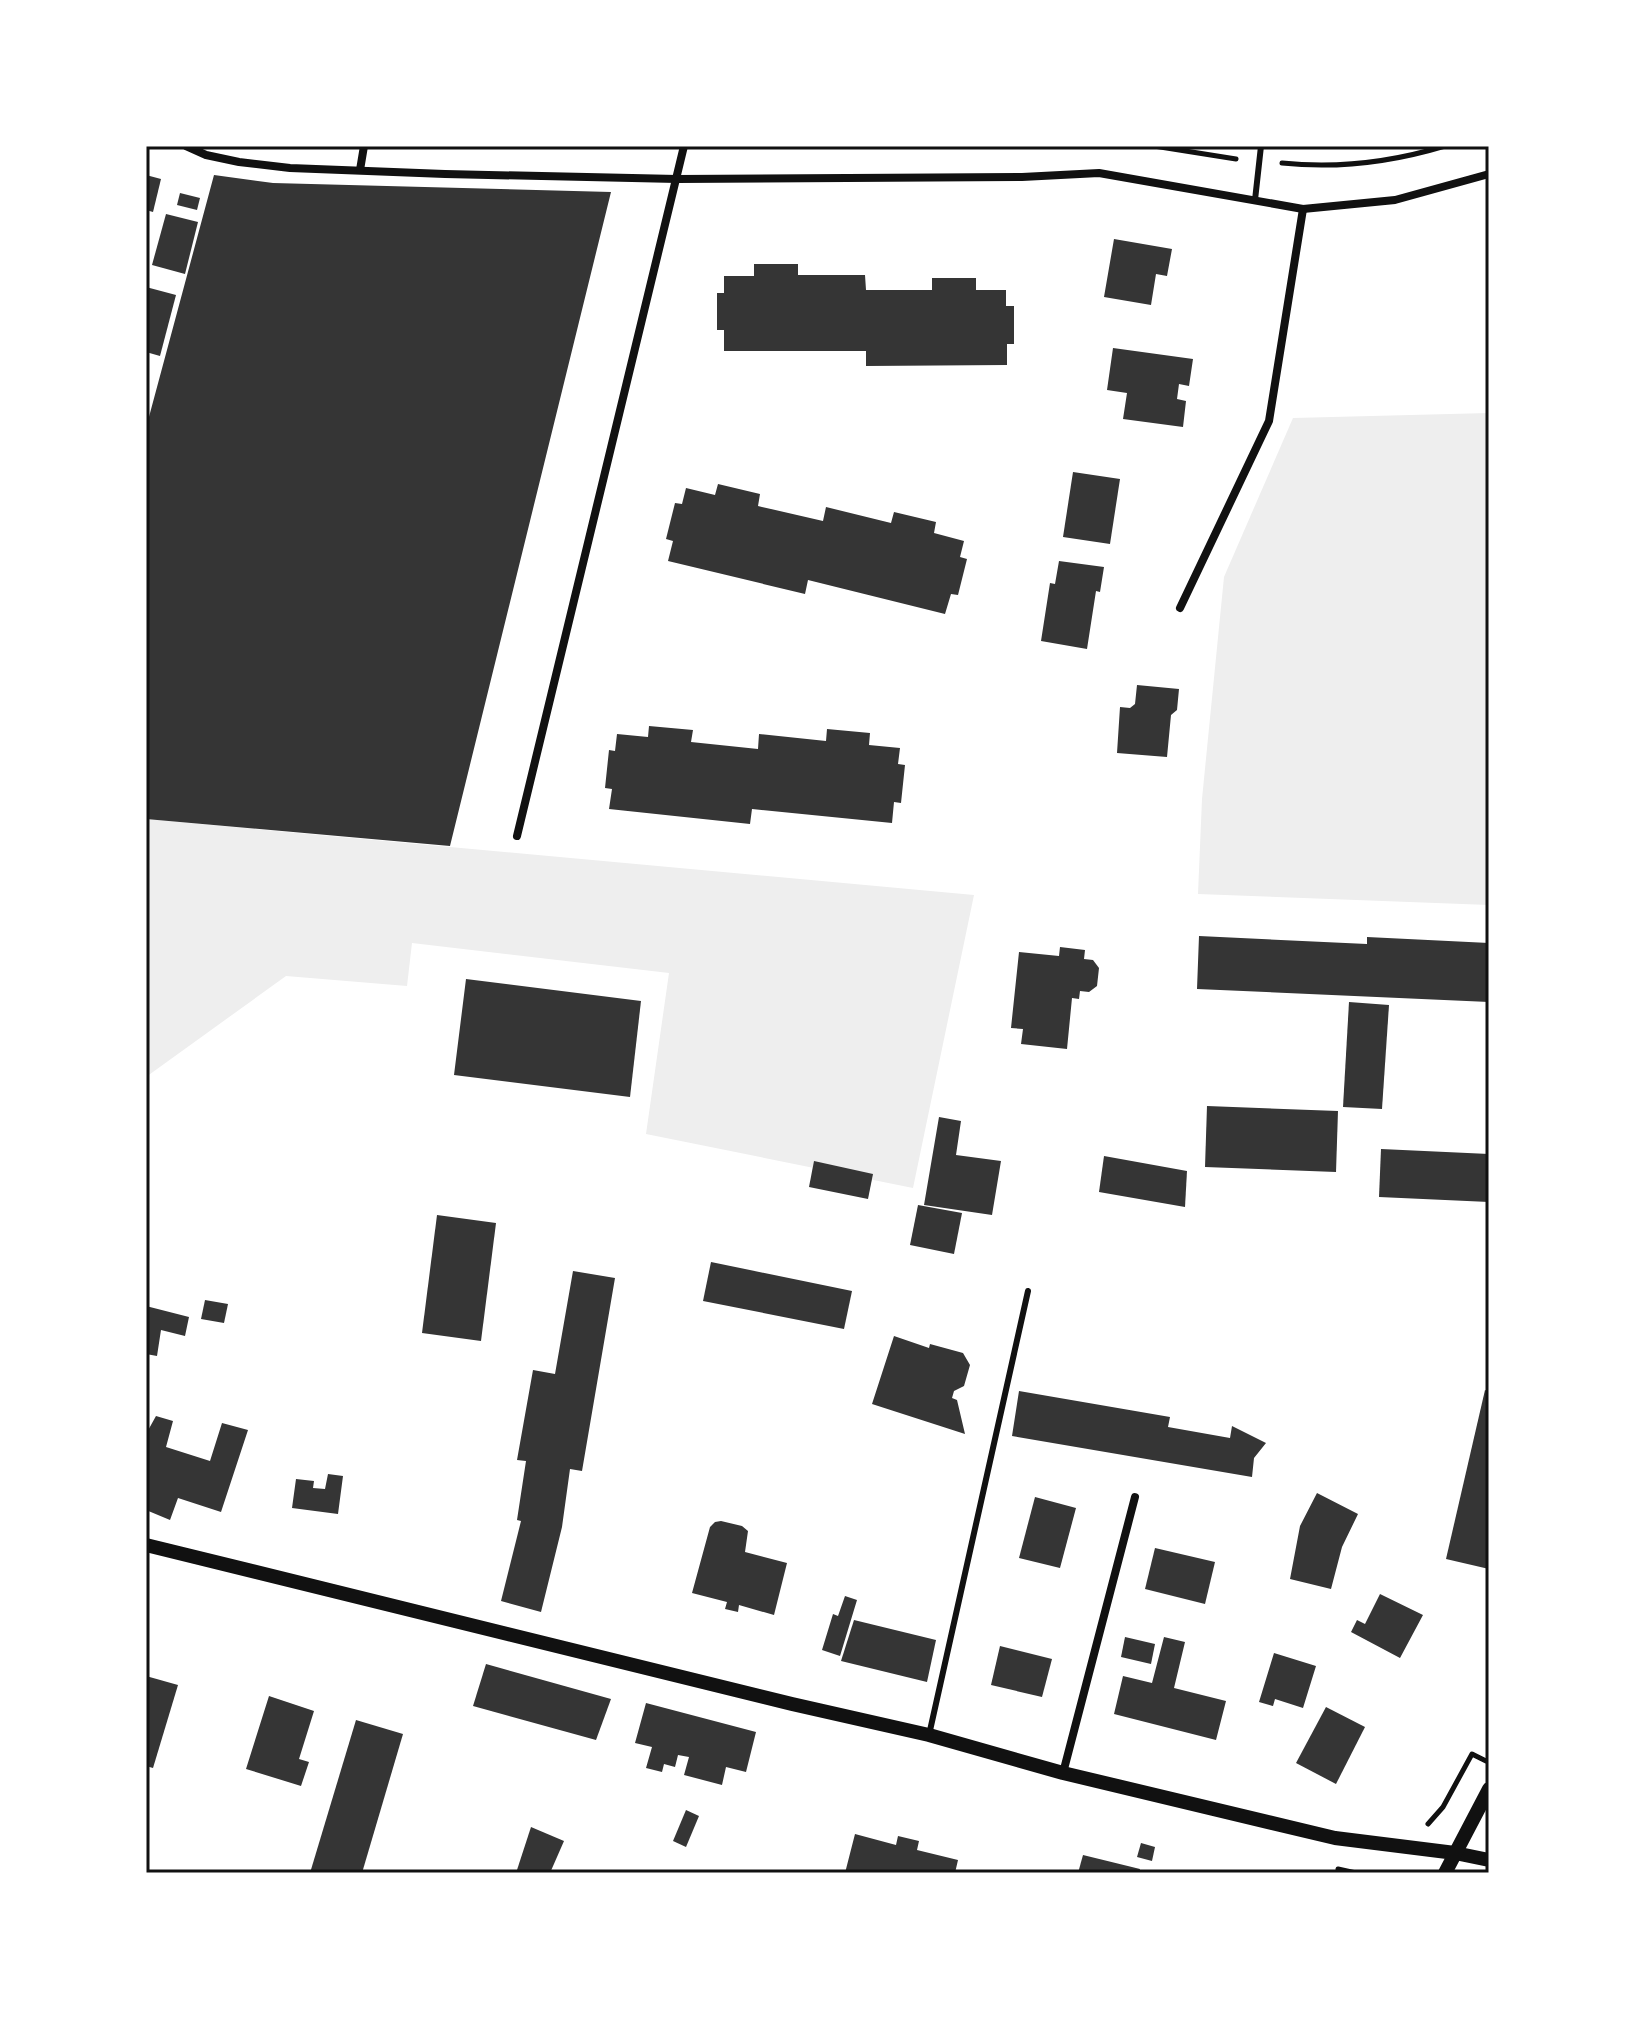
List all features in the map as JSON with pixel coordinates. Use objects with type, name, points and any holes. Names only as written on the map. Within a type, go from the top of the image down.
[{"type":"street","points":[[186,146],[290,168],[677,179],[1022,177],[1099,173],[1303,209],[1395,200],[1489,174]]},
{"type":"street","points":[[360,170],[364,146]]},
{"type":"street","points":[[517,836],[684,146]]},
{"type":"street","points":[[1180,608],[1269,421],[1303,209]]},
{"type":"street","points":[[1063,1773],[1135,1497]]},
{"type":"street","points":[[146,1545],[929,1735],[1063,1773],[1335,1838],[1489,1860]]},
{"type":"street","points":[[1445,1873],[1489,1789]]},
{"type":"lane","points":[[1255,200],[1261,146]]},
{"type":"lane","points":[[929,1735],[1028,1291]]},
{"type":"path","points":[[1154,146],[1309,166],[1398,160],[1445,146]]},
{"type":"shaded area","points":[[1489,413],[1489,905],[1198,894],[1202,799],[1224,577],[1293,418]]},
{"type":"shaded area","points":[[146,819],[974,895],[913,1188],[646,1134],[669,973],[412,943],[407,986],[286,976],[146,1077]]},
{"type":"building","points":[[146,175],[161,179],[153,212],[146,210]]},
{"type":"building","points":[[214,175],[273,183],[611,192],[450,846],[146,819],[146,428]]},
{"type":"building","points":[[180,193],[200,198],[197,210],[177,205]]},
{"type":"building","points":[[166,214],[198,222],[185,274],[152,265]]},
{"type":"building","points":[[1114,239],[1172,249],[1167,276],[1156,274],[1151,305],[1104,297]]},
{"type":"building","points":[[754,264],[798,264],[798,275],[865,275],[866,290],[932,290],[932,278],[976,278],[976,290],[1006,290],[1006,306],[1014,306],[1014,344],[1007,344],[1007,365],[866,366],[866,351],[724,351],[724,330],[717,330],[717,293],[724,293],[724,276],[754,276]]},
{"type":"building","points":[[146,287],[176,295],[160,356],[146,352]]},
{"type":"building","points":[[1113,348],[1193,359],[1189,386],[1179,384],[1177,399],[1186,401],[1183,427],[1123,419],[1127,393],[1107,390]]},
{"type":"building","points":[[1073,472],[1120,479],[1110,544],[1063,537]]},
{"type":"building","points":[[718,484],[760,494],[758,506],[823,521],[826,507],[891,523],[894,512],[936,522],[934,533],[964,541],[960,557],[967,559],[958,595],[951,594],[945,614],[808,580],[805,594],[668,561],[673,541],[666,539],[675,503],[682,504],[686,488],[715,495]]},
{"type":"building","points":[[1059,561],[1104,567],[1100,592],[1096,591],[1087,649],[1041,641],[1050,583],[1055,584]]},
{"type":"building","points":[[1137,685],[1179,689],[1177,710],[1171,715],[1167,757],[1117,753],[1120,707],[1130,708],[1135,704]]},
{"type":"building","points":[[649,726],[693,730],[691,742],[758,749],[759,734],[826,741],[827,729],[870,733],[869,745],[900,748],[898,764],[905,765],[901,803],[894,802],[892,823],[752,809],[750,824],[609,809],[612,789],[605,788],[609,750],[615,751],[617,734],[648,737]]},
{"type":"building","points":[[1199,936],[1367,944],[1367,937],[1489,943],[1489,1002],[1197,989]]},
{"type":"building","points":[[1060,947],[1085,950],[1084,959],[1093,960],[1099,968],[1097,986],[1089,992],[1080,991],[1079,999],[1072,998],[1067,1049],[1021,1044],[1023,1029],[1011,1028],[1019,952],[1059,956]]},
{"type":"building","points":[[466,979],[641,1001],[630,1097],[454,1075]]},
{"type":"building","points":[[1349,1002],[1389,1005],[1382,1109],[1343,1107]]},
{"type":"building","points":[[1207,1106],[1338,1111],[1336,1172],[1205,1167]]},
{"type":"building","points":[[939,1117],[961,1121],[956,1155],[1001,1161],[992,1215],[924,1205]]},
{"type":"building","points":[[1381,1149],[1489,1154],[1489,1202],[1379,1197]]},
{"type":"building","points":[[1104,1156],[1187,1171],[1185,1207],[1099,1192]]},
{"type":"building","points":[[814,1161],[873,1174],[868,1199],[809,1187]]},
{"type":"building","points":[[918,1205],[962,1213],[954,1254],[910,1245]]},
{"type":"building","points":[[437,1215],[496,1223],[481,1341],[422,1333]]},
{"type":"building","points":[[711,1262],[852,1291],[844,1329],[703,1301]]},
{"type":"building","points":[[573,1271],[615,1278],[582,1471],[570,1469],[562,1527],[541,1612],[501,1601],[521,1521],[517,1520],[526,1461],[517,1460],[533,1370],[555,1374]]},
{"type":"building","points":[[205,1300],[228,1304],[224,1323],[201,1319]]},
{"type":"building","points":[[146,1306],[189,1317],[185,1336],[161,1330],[157,1356],[146,1354]]},
{"type":"building","points":[[894,1336],[929,1348],[930,1344],[963,1353],[970,1365],[964,1386],[954,1391],[952,1398],[957,1400],[965,1434],[872,1404]]},
{"type":"building","points":[[1485,1390],[1489,1392],[1489,1569],[1446,1559]]},
{"type":"building","points":[[1019,1391],[1170,1417],[1168,1427],[1230,1438],[1232,1426],[1266,1443],[1254,1458],[1252,1477],[1012,1436]]},
{"type":"building","points":[[156,1416],[173,1421],[166,1447],[210,1461],[222,1423],[248,1430],[221,1512],[178,1498],[170,1520],[146,1510],[146,1434]]},
{"type":"building","points":[[328,1474],[343,1476],[338,1514],[292,1508],[296,1479],[314,1481],[313,1488],[325,1489]]},
{"type":"building","points":[[1317,1493],[1358,1514],[1342,1547],[1331,1589],[1290,1579],[1300,1526]]},
{"type":"building","points":[[1035,1497],[1076,1508],[1060,1568],[1019,1558]]},
{"type":"building","points":[[721,1521],[742,1526],[748,1531],[745,1552],[787,1563],[774,1615],[739,1605],[738,1612],[725,1609],[727,1602],[692,1593],[710,1527]]},
{"type":"building","points":[[1155,1548],[1215,1562],[1205,1604],[1145,1589]]},
{"type":"building","points":[[1380,1594],[1423,1615],[1400,1658],[1351,1632],[1357,1620],[1365,1624]]},
{"type":"building","points":[[845,1596],[857,1600],[840,1656],[822,1650],[833,1614],[838,1616]]},
{"type":"building","points":[[854,1620],[936,1640],[927,1682],[841,1661]]},
{"type":"building","points":[[1125,1637],[1155,1644],[1151,1664],[1121,1657]]},
{"type":"building","points":[[1164,1637],[1185,1642],[1174,1688],[1226,1701],[1216,1740],[1114,1714],[1123,1676],[1152,1683]]},
{"type":"building","points":[[1000,1646],[1052,1659],[1042,1697],[991,1685]]},
{"type":"building","points":[[1274,1653],[1316,1666],[1303,1708],[1275,1699],[1273,1706],[1259,1702]]},
{"type":"building","points":[[486,1664],[611,1699],[596,1740],[473,1706]]},
{"type":"building","points":[[146,1676],[178,1685],[153,1768],[146,1766]]},
{"type":"building","points":[[269,1696],[314,1711],[299,1759],[309,1762],[301,1786],[246,1769]]},
{"type":"building","points":[[646,1703],[756,1732],[746,1772],[726,1767],[722,1785],[684,1775],[689,1757],[678,1755],[675,1767],[664,1764],[662,1772],[646,1768],[652,1747],[635,1743]]},
{"type":"building","points":[[1326,1707],[1365,1727],[1336,1784],[1296,1763]]},
{"type":"building","points":[[356,1720],[403,1734],[362,1873],[310,1873]]},
{"type":"building","points":[[686,1810],[699,1816],[686,1847],[673,1841]]},
{"type":"building","points":[[531,1827],[564,1841],[550,1873],[516,1873]]},
{"type":"building","points":[[855,1834],[896,1845],[898,1836],[919,1841],[917,1850],[958,1860],[955,1873],[845,1873]]},
{"type":"building","points":[[1141,1843],[1155,1847],[1152,1861],[1137,1857]]},
{"type":"building","points":[[1083,1855],[1140,1869],[1139,1873],[1078,1873]]}]
